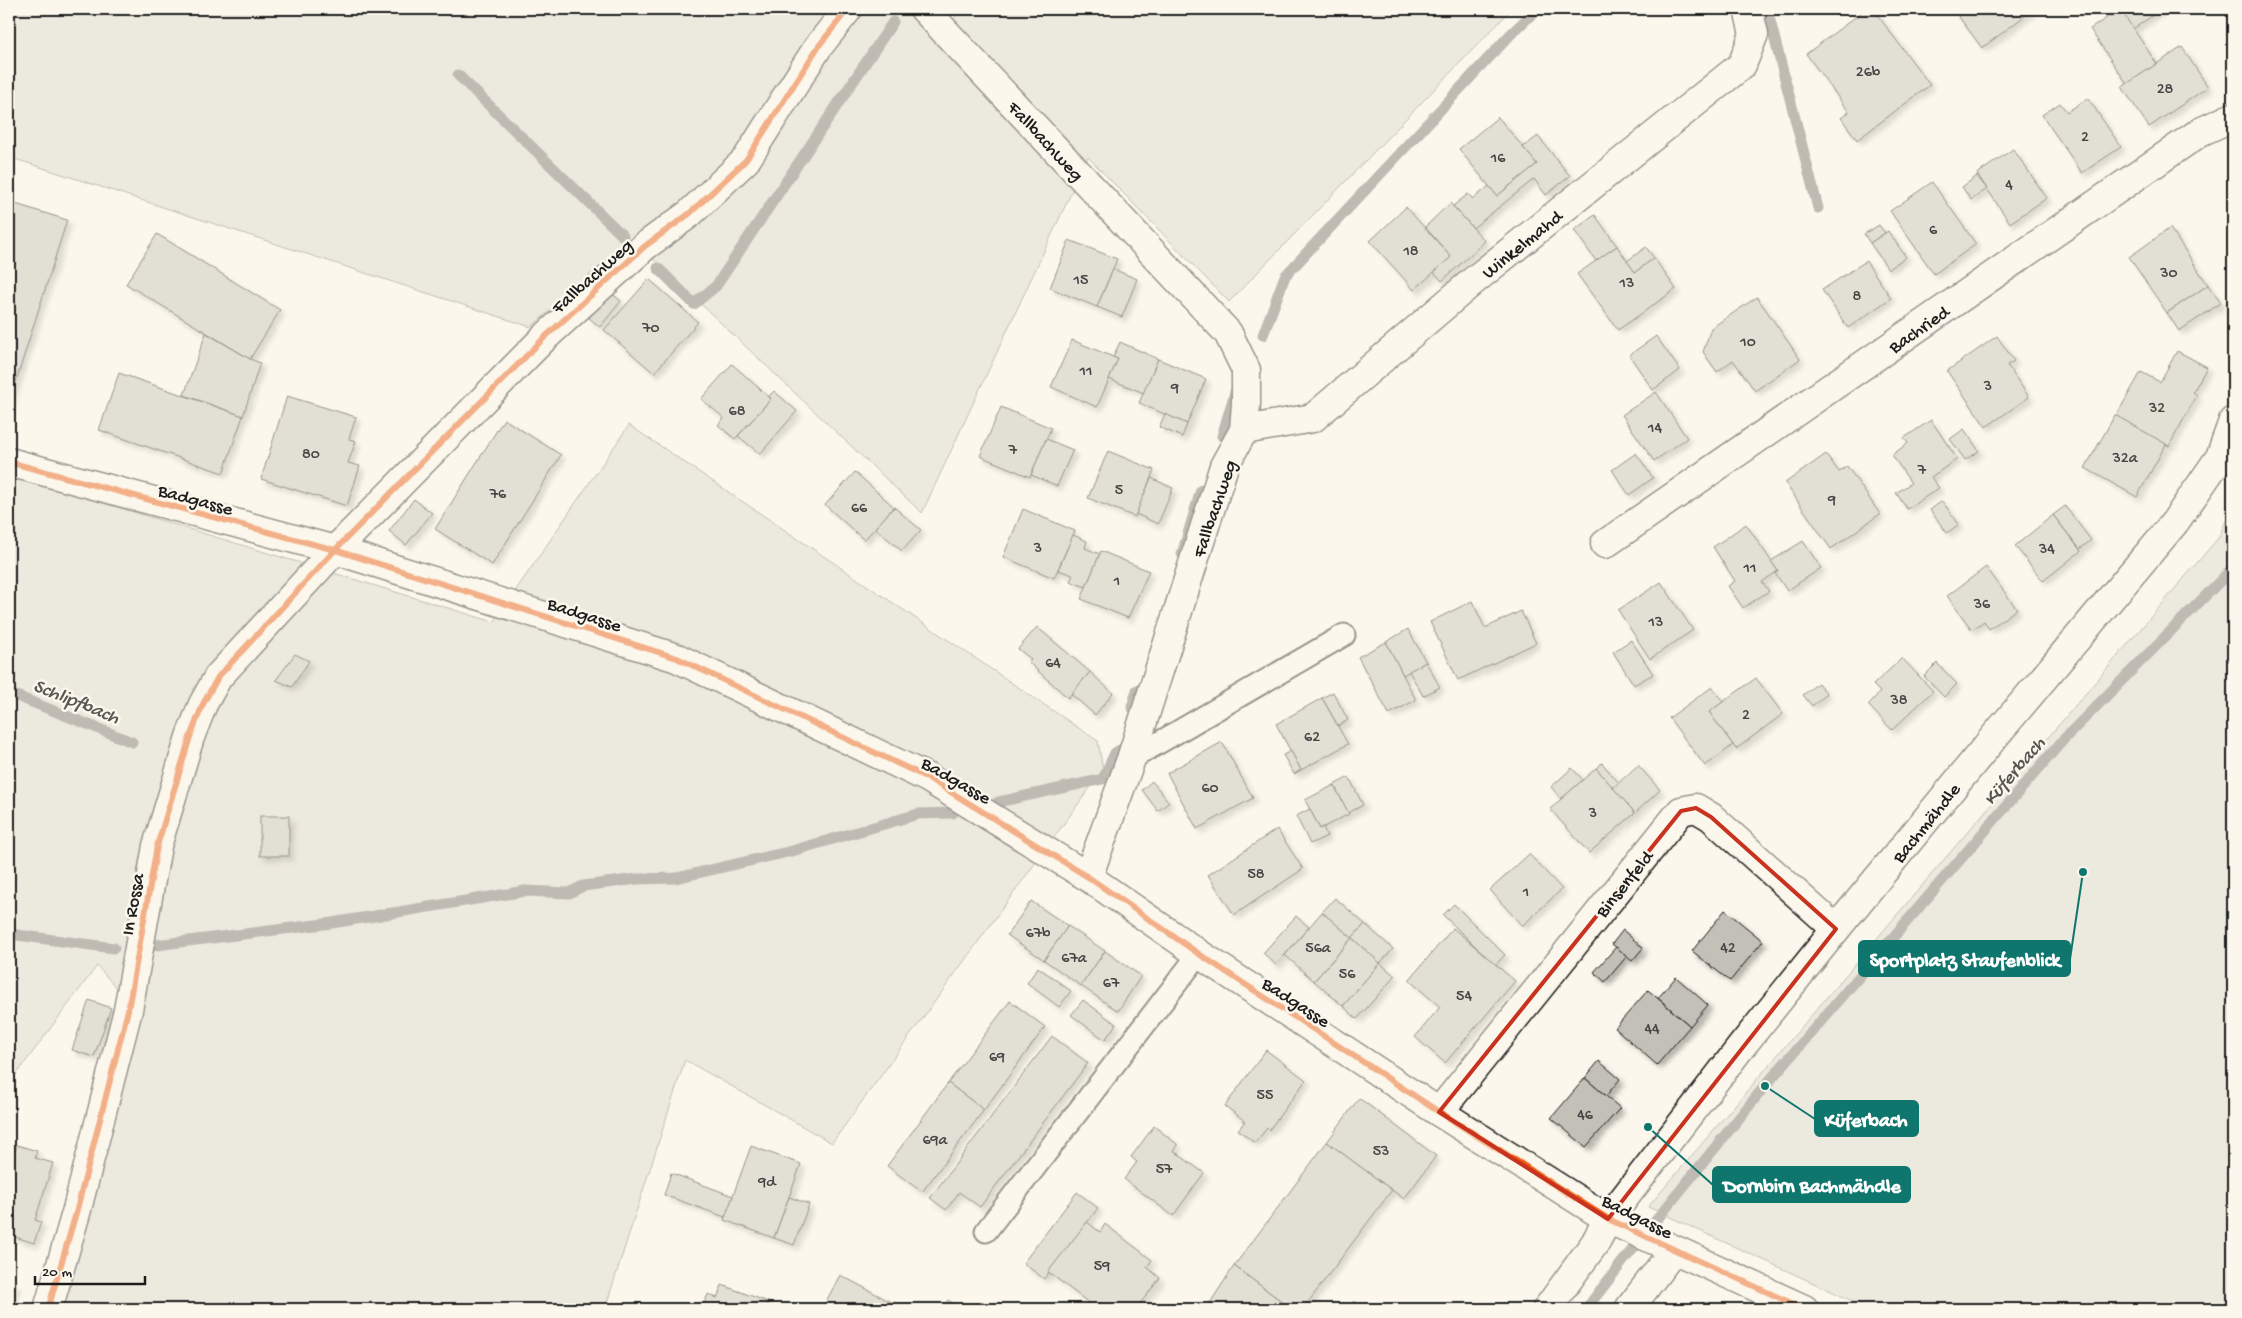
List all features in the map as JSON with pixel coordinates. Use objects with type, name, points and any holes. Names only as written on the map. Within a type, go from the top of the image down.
[{"type":"street","name":"Fallbachweg","points":[[335,550],[544,338],[645,246],[689,214],[746,160],[818,47],[848,9]]},
{"type":"street","name":"Fallbachweg","points":[[924,9],[1228,333],[1246,370],[1244,430],[1224,466],[1132,759],[1088,877]]},
{"type":"street","name":"Winkelmahd","points":[[1244,430],[1313,418],[1472,282],[1742,65],[1754,34],[1748,9]]},
{"type":"street","name":"Bachried","points":[[1605,544],[2200,132],[2233,117]]},
{"type":"street","name":"Bachmähdle","points":[[1547,1309],[1595,1243],[1620,1224],[1741,1047],[1995,736],[2175,522],[2220,457],[2233,421]]},
{"type":"street","name":"Badgasse","points":[[9,462],[335,550],[677,658],[928,778],[1088,877],[1199,954],[1439,1112],[1620,1224],[1804,1309]]},
{"type":"street","name":"In Rossa","points":[[48,1309],[76,1213],[128,1010],[157,846],[190,737],[203,704],[218,677],[335,550]]},
{"type":"street","name":"Binsenfeld","points":[[1439,1112],[1681,812],[1696,808],[1711,816],[1836,929]]},
{"type":"street","points":[[1629,1309],[1665,1245]]},
{"type":"lane","points":[[1132,759],[1344,635]]},
{"type":"lane","points":[[986,1231],[1199,954]]},
{"type":"highlighted area","points":[[1696,808],[1711,817],[1836,929],[1608,1219],[1439,1112],[1681,811]]},
{"type":"shaded area","points":[[9,9],[916,9],[939,36],[962,9],[1512,9],[1229,302],[1088,157],[922,513],[632,239],[531,327],[9,157]]},
{"type":"shaded area","points":[[629,425],[1098,741],[1103,770],[832,1143],[685,1060],[605,1309],[56,1309],[136,1010],[97,966],[9,1084],[9,474],[494,622]]},
{"type":"shaded area","points":[[2233,504],[2233,1309],[1870,1309],[1648,1207],[2219,537]]},
{"type":"building","points":[[1866,9],[1873,9],[1930,85],[1857,140],[1841,118],[1849,112],[1806,54]]},
{"type":"building","points":[[1953,9],[2034,9],[1982,48]]},
{"type":"building","points":[[2120,9],[2157,9],[2159,11],[2133,29]]},
{"type":"building","points":[[2120,9],[2157,64],[2127,84],[2090,29]]},
{"type":"building","points":[[2182,47],[2208,87],[2149,127],[2122,87]]},
{"type":"building","points":[[2088,98],[2121,147],[2082,173],[2042,115],[2060,103],[2067,112]]},
{"type":"building","points":[[1498,117],[1537,164],[1497,196],[1459,149]]},
{"type":"building","points":[[1538,136],[1570,176],[1546,195],[1534,179],[1473,228],[1453,206],[1468,194],[1473,199],[1489,186],[1497,196],[1537,164],[1523,147]]},
{"type":"building","points":[[2013,149],[2047,198],[2010,223],[1977,174]]},
{"type":"building","points":[[1977,176],[1987,189],[1971,200],[1962,187]]},
{"type":"building","points":[[1932,182],[1976,244],[1934,274],[1890,211]]},
{"type":"building","points":[[9,202],[67,220],[9,403]]},
{"type":"building","points":[[1450,203],[1485,241],[1442,281],[1434,272],[1451,257],[1425,227]]},
{"type":"building","points":[[1406,207],[1451,257],[1414,290],[1370,241]]},
{"type":"building","points":[[1595,215],[1617,246],[1596,261],[1574,230]]},
{"type":"building","points":[[1879,225],[1885,233],[1870,243],[1864,234]]},
{"type":"building","points":[[2170,228],[2208,285],[2167,313],[2129,257]]},
{"type":"building","points":[[1888,231],[1906,257],[1888,269],[1870,243]]},
{"type":"building","points":[[157,234],[280,310],[250,359],[126,284]]},
{"type":"building","points":[[1069,240],[1117,259],[1097,307],[1050,288]]},
{"type":"building","points":[[1617,246],[1635,272],[1654,258],[1676,289],[1618,330],[1577,274]]},
{"type":"building","points":[[1646,247],[1654,258],[1635,272],[1627,261]]},
{"type":"building","points":[[1866,261],[1891,298],[1848,328],[1822,290]]},
{"type":"building","points":[[1113,269],[1137,279],[1122,317],[1097,307]]},
{"type":"building","points":[[649,279],[698,322],[654,373],[604,330]]},
{"type":"building","points":[[2208,285],[2221,303],[2179,331],[2167,313]]},
{"type":"building","points":[[610,292],[621,301],[600,327],[589,318]]},
{"type":"building","points":[[1757,297],[1800,359],[1755,391],[1733,360],[1717,372],[1703,352],[1711,328]]},
{"type":"building","points":[[206,333],[260,363],[243,416],[184,395]]},
{"type":"building","points":[[1656,336],[1680,370],[1653,390],[1629,355]]},
{"type":"building","points":[[1997,336],[2014,361],[2007,365],[2029,397],[1986,427],[1947,371]]},
{"type":"building","points":[[1072,340],[1118,359],[1097,407],[1051,387]]},
{"type":"building","points":[[1120,342],[1158,359],[1144,393],[1109,379],[1118,359],[1113,357]]},
{"type":"building","points":[[2177,351],[2207,367],[2193,392],[2197,395],[2169,446],[2116,416],[2141,372],[2160,382]]},
{"type":"building","points":[[1158,359],[1206,379],[1187,424],[1139,403]]},
{"type":"building","points":[[732,364],[771,399],[735,439],[718,425],[724,418],[701,399]]},
{"type":"building","points":[[119,373],[243,416],[223,473],[99,430]]},
{"type":"building","points":[[774,391],[797,411],[760,454],[738,436],[771,399],[769,396]]},
{"type":"building","points":[[1656,392],[1687,438],[1654,461],[1622,415]]},
{"type":"building","points":[[287,396],[356,417],[349,439],[356,441],[348,463],[360,466],[347,506],[261,479]]},
{"type":"building","points":[[1001,407],[1051,428],[1030,477],[980,456]]},
{"type":"building","points":[[1165,414],[1187,424],[1182,437],[1159,427]]},
{"type":"building","points":[[2115,415],[2166,444],[2137,497],[2085,468]]},
{"type":"building","points":[[504,419],[561,455],[492,565],[435,529]]},
{"type":"building","points":[[1931,420],[1957,459],[1931,477],[1939,488],[1907,509],[1896,493],[1911,483],[1892,455],[1908,443],[1904,438]]},
{"type":"building","points":[[1964,429],[1979,451],[1965,460],[1950,439]]},
{"type":"building","points":[[1046,439],[1073,450],[1057,486],[1031,475]]},
{"type":"building","points":[[1108,451],[1154,470],[1135,517],[1088,498]]},
{"type":"building","points":[[1636,453],[1653,478],[1629,495],[1612,470]]},
{"type":"building","points":[[1826,454],[1839,472],[1847,466],[1880,514],[1831,549],[1785,483]]},
{"type":"building","points":[[855,472],[894,507],[864,540],[825,505]]},
{"type":"building","points":[[1151,478],[1173,488],[1158,524],[1136,514]]},
{"type":"building","points":[[414,499],[432,513],[406,545],[389,531]]},
{"type":"building","points":[[1942,501],[1959,524],[1947,533],[1930,510]]},
{"type":"building","points":[[2065,506],[2091,540],[2080,549],[2053,515]]},
{"type":"building","points":[[894,507],[921,530],[902,551],[875,528]]},
{"type":"building","points":[[1023,509],[1075,531],[1054,578],[1003,557]]},
{"type":"building","points":[[2053,515],[2081,551],[2043,581],[2015,546]]},
{"type":"building","points":[[1746,524],[1778,571],[1762,582],[1769,591],[1743,608],[1728,586],[1735,581],[1713,547]]},
{"type":"building","points":[[1073,535],[1087,541],[1085,548],[1100,554],[1086,587],[1070,581],[1073,575],[1058,570]]},
{"type":"building","points":[[1803,541],[1821,568],[1787,591],[1775,573],[1778,571],[1771,561]]},
{"type":"building","points":[[1101,551],[1149,571],[1128,618],[1081,599]]},
{"type":"building","points":[[1986,567],[2017,609],[1989,629],[1984,621],[1972,630],[1947,596]]},
{"type":"building","points":[[1661,582],[1693,630],[1650,659],[1618,610]]},
{"type":"building","points":[[1472,601],[1485,628],[1521,611],[1536,643],[1458,680],[1430,622]]},
{"type":"building","points":[[1037,627],[1090,672],[1068,698],[1028,662],[1031,659],[1018,649]]},
{"type":"building","points":[[1408,629],[1426,662],[1403,675],[1386,642]]},
{"type":"building","points":[[1631,640],[1653,674],[1634,685],[1613,652]]},
{"type":"building","points":[[1386,642],[1416,700],[1389,714],[1358,657]]},
{"type":"building","points":[[295,654],[309,661],[292,687],[276,680]]},
{"type":"building","points":[[1902,658],[1933,691],[1892,730],[1868,705],[1880,692],[1873,685]]},
{"type":"building","points":[[1426,662],[1440,687],[1423,696],[1409,671]]},
{"type":"building","points":[[1937,663],[1957,684],[1944,697],[1924,676]]},
{"type":"building","points":[[1090,672],[1113,693],[1095,715],[1071,694]]},
{"type":"building","points":[[1756,678],[1783,714],[1736,749],[1709,712]]},
{"type":"building","points":[[1818,683],[1827,694],[1812,706],[1803,695]]},
{"type":"building","points":[[1712,687],[1723,702],[1709,712],[1733,745],[1705,766],[1669,718]]},
{"type":"building","points":[[1333,692],[1348,720],[1338,726],[1322,698]]},
{"type":"building","points":[[1322,698],[1348,744],[1301,770],[1276,724]]},
{"type":"building","points":[[1222,742],[1253,798],[1197,829],[1167,773]]},
{"type":"building","points":[[1291,751],[1301,770],[1294,774],[1283,755]]},
{"type":"building","points":[[1602,763],[1619,783],[1613,788],[1596,768]]},
{"type":"building","points":[[1638,765],[1660,790],[1635,813],[1613,788]]},
{"type":"building","points":[[1572,768],[1583,780],[1561,799],[1551,787]]},
{"type":"building","points":[[1596,768],[1635,813],[1589,853],[1550,809]]},
{"type":"building","points":[[1349,777],[1363,805],[1348,813],[1334,785]]},
{"type":"building","points":[[1152,781],[1169,802],[1158,811],[1142,790]]},
{"type":"building","points":[[1334,785],[1349,814],[1320,829],[1305,800]]},
{"type":"building","points":[[1310,809],[1320,829],[1323,827],[1327,836],[1310,844],[1296,816]]},
{"type":"building","points":[[260,816],[289,816],[289,856],[260,856]]},
{"type":"building","points":[[1277,829],[1303,869],[1234,915],[1208,875]]},
{"type":"building","points":[[1529,854],[1562,889],[1522,926],[1490,890]]},
{"type":"building","points":[[1335,898],[1365,924],[1352,938],[1322,912]]},
{"type":"building","points":[[1031,901],[1068,926],[1044,960],[1007,935]]},
{"type":"building","points":[[1454,904],[1505,955],[1495,965],[1443,915]]},
{"type":"building","points":[[1725,910],[1763,941],[1730,981],[1692,951]]},
{"type":"building","points":[[1322,912],[1352,938],[1314,981],[1285,955]]},
{"type":"building","points":[[1296,916],[1309,927],[1276,965],[1263,953]]},
{"type":"building","points":[[1365,924],[1393,949],[1380,963],[1352,938]]},
{"type":"building","points":[[1068,926],[1105,951],[1081,986],[1044,960]]},
{"type":"building","points":[[1453,928],[1515,981],[1445,1063],[1415,1037],[1440,1007],[1409,980]]},
{"type":"building","points":[[1623,930],[1643,948],[1632,961],[1612,944]]},
{"type":"building","points":[[1352,938],[1380,963],[1343,1006],[1314,981]]},
{"type":"building","points":[[1616,947],[1627,956],[1605,982],[1594,972]]},
{"type":"building","points":[[1105,951],[1141,976],[1118,1011],[1081,986]]},
{"type":"building","points":[[1380,963],[1395,976],[1357,1019],[1343,1006]]},
{"type":"building","points":[[1038,967],[1071,991],[1059,1007],[1027,983]]},
{"type":"building","points":[[1676,977],[1708,1005],[1690,1026],[1658,998]]},
{"type":"building","points":[[1648,990],[1690,1026],[1657,1065],[1615,1028]]},
{"type":"building","points":[[89,1000],[111,1008],[94,1057],[72,1050]]},
{"type":"building","points":[[1083,1000],[1116,1024],[1105,1040],[1071,1015]]},
{"type":"building","points":[[1010,1001],[1045,1027],[984,1110],[948,1083]]},
{"type":"building","points":[[1052,1036],[1088,1063],[980,1207],[959,1192],[946,1210],[930,1198]]},
{"type":"building","points":[[1266,1050],[1306,1080],[1269,1130],[1267,1128],[1255,1143],[1238,1130],[1245,1121],[1225,1106]]},
{"type":"building","points":[[1599,1061],[1620,1079],[1606,1096],[1585,1078]]},
{"type":"building","points":[[1585,1078],[1620,1108],[1586,1147],[1551,1118]]},
{"type":"building","points":[[948,1083],[984,1110],[922,1192],[887,1166]]},
{"type":"building","points":[[1359,1098],[1436,1156],[1404,1199],[1327,1142]]},
{"type":"building","points":[[1154,1126],[1178,1145],[1174,1151],[1204,1173],[1173,1216],[1124,1179],[1137,1162],[1131,1157]]},
{"type":"building","points":[[1327,1142],[1392,1190],[1303,1309],[1292,1309],[1234,1266]]},
{"type":"building","points":[[17,1145],[37,1151],[35,1158],[53,1163],[35,1220],[41,1222],[34,1243],[9,1235],[9,1150],[15,1152]]},
{"type":"building","points":[[751,1146],[801,1164],[774,1238],[724,1220]]},
{"type":"building","points":[[671,1173],[733,1196],[725,1217],[664,1195]]},
{"type":"building","points":[[1077,1192],[1098,1208],[1044,1279],[1023,1263]]},
{"type":"building","points":[[789,1197],[809,1204],[794,1245],[774,1238]]},
{"type":"building","points":[[1087,1222],[1100,1232],[1105,1224],[1152,1260],[1147,1267],[1160,1278],[1136,1309],[1097,1309],[1048,1272]]},
{"type":"building","points":[[1234,1266],[1292,1309],[1206,1309]]},
{"type":"building","points":[[840,1275],[893,1303],[890,1309],[822,1309]]},
{"type":"building","points":[[9,1282],[16,1284],[9,1307]]},
{"type":"building","points":[[722,1285],[768,1302],[765,1309],[702,1309],[708,1294],[717,1298]]},
{"type":"building","points":[[948,1300],[959,1307],[962,1309],[941,1309]]},
{"type":"building","points":[[1354,1301],[1365,1309],[1347,1309]]},
{"type":"waterway","points":[[1263,335],[1285,276],[1511,34],[1537,9]]},
{"type":"waterway","points":[[1767,9],[1818,208]]},
{"type":"waterway","points":[[658,268],[694,304],[716,286],[893,22]]},
{"type":"waterway","points":[[458,75],[623,236]]},
{"type":"waterway","points":[[1222,436],[1236,389]]},
{"type":"waterway","points":[[1182,554],[1201,490]]},
{"type":"waterway","name":"Küferbach","points":[[1586,1309],[1765,1086],[2064,739],[2233,568]]},
{"type":"waterway","points":[[1132,707],[1137,690]]},
{"type":"waterway","name":"Schlipfbach","points":[[9,693],[132,742]]},
{"type":"waterway","points":[[998,802],[1103,779],[1115,753],[1120,750]]},
{"type":"waterway","points":[[148,946],[332,923],[525,891],[569,893],[583,886],[637,879],[676,878],[792,851],[918,814],[953,813]]},
{"type":"waterway","points":[[9,934],[114,948]]},
{"type":"cycle path","points":[[48,1309],[76,1213],[128,1010],[157,846],[190,737],[203,704],[218,677],[335,550],[544,338],[645,246],[689,214],[746,160],[818,47],[848,9]]},
{"type":"cycle path","points":[[9,462],[335,550],[677,658],[928,778],[1088,877],[1199,954],[1439,1112],[1608,1219],[1804,1309]]},
{"type":"place","name":"Sportplatz Staufenblick","points":[[2083,872]]},
{"type":"place","name":"Küferbach","points":[[1765,1086]]},
{"type":"place","name":"Dornbirn Bachmähdle","points":[[1648,1127]]}]
